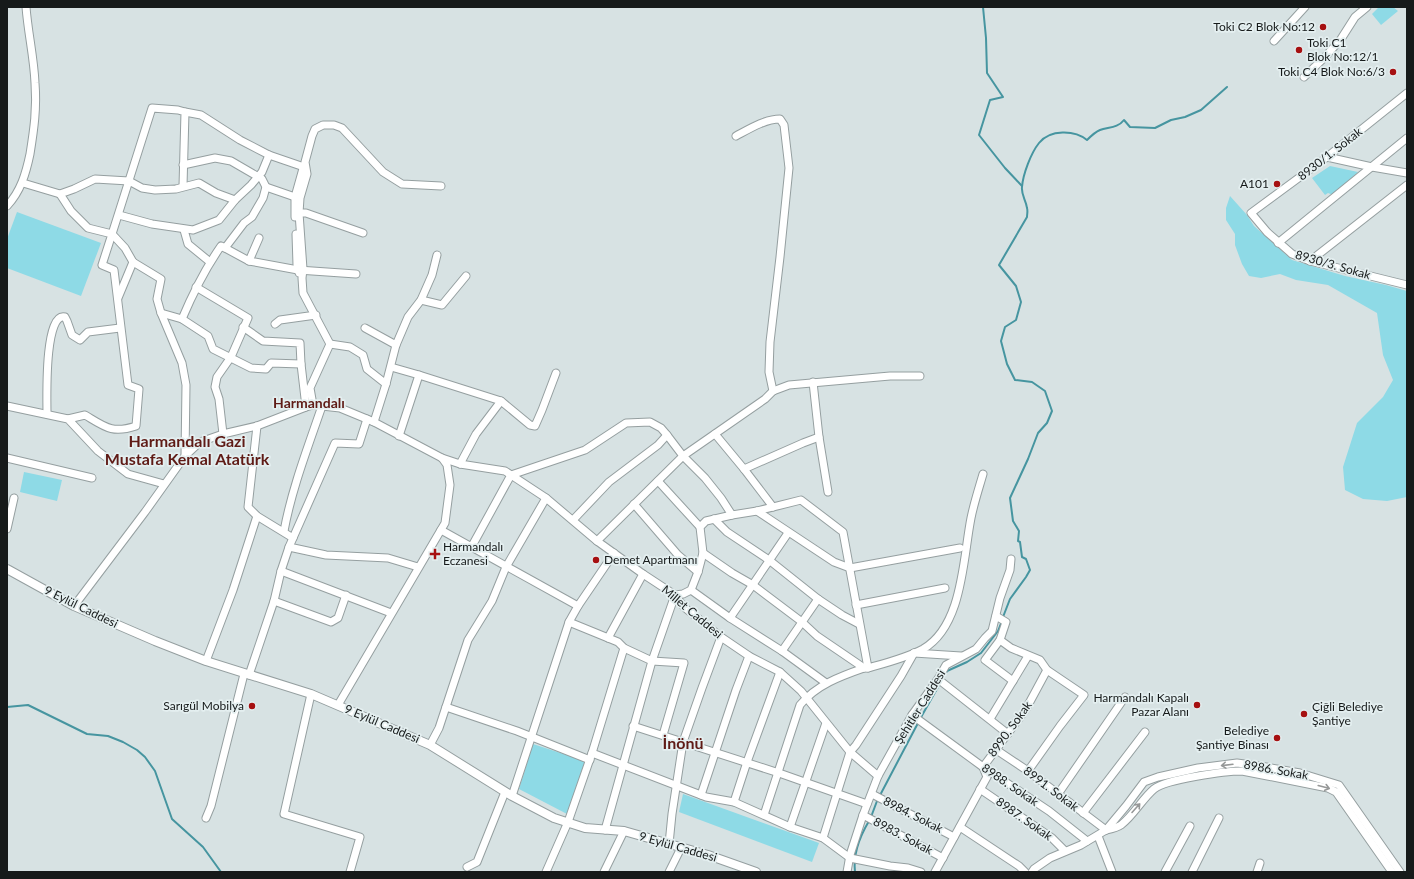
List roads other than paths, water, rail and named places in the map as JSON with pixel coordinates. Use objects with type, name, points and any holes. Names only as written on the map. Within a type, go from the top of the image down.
[{"type":"main road","name":"9 Eylül Caddesi","points":[[7,569],[74,606],[155,641],[206,661],[338,704],[430,745],[508,794],[554,818],[585,828],[624,831],[708,855],[756,872]]},
{"type":"street","points":[[7,206],[15,198],[23,183],[35,124],[36,83],[26,7]]},
{"type":"street","points":[[1274,41],[1305,7]]},
{"type":"street","points":[[1304,77],[1341,39],[1355,17],[1367,7]]},
{"type":"street","name":"8930/1. Sokak","points":[[1250,213],[1327,157],[1407,93]]},
{"type":"street","points":[[129,271],[114,270],[102,265],[152,108],[178,110],[201,115],[240,140],[269,155],[304,164]]},
{"type":"street","points":[[183,186],[185,112]]},
{"type":"street","points":[[736,136],[765,122],[776,119],[780,119],[784,125],[789,168],[770,342],[769,372],[773,391]]},
{"type":"street","points":[[330,344],[303,293],[300,270],[295,197],[315,129],[323,125],[334,125],[342,128],[383,172],[402,184],[441,186]]},
{"type":"street","points":[[1278,243],[1407,138]]},
{"type":"street","points":[[119,215],[152,224],[184,230],[193,230],[219,220],[235,200],[262,172],[269,155]]},
{"type":"street","points":[[1327,157],[1407,173]]},
{"type":"street","points":[[183,165],[215,158],[231,161],[258,176],[264,183],[266,188],[263,198],[252,217],[244,223],[225,248]]},
{"type":"street","points":[[300,270],[300,198],[307,174],[304,164]]},
{"type":"street","points":[[23,183],[60,194],[95,179],[129,181],[142,188],[155,190],[176,189],[199,183],[216,193],[235,200]]},
{"type":"street","points":[[1310,261],[1407,185]]},
{"type":"street","points":[[266,188],[295,197]]},
{"type":"street","points":[[60,194],[70,211],[88,228],[112,234],[125,248],[133,262],[161,279],[156,299],[182,363],[186,385],[185,456]]},
{"type":"street","points":[[299,213],[306,213],[363,233]]},
{"type":"street","name":"8930/3. Sokak","points":[[1250,213],[1278,243],[1292,254],[1310,261],[1407,285]]},
{"type":"street","points":[[184,230],[188,244],[210,262]]},
{"type":"street","points":[[249,261],[259,238]]},
{"type":"street","points":[[182,319],[196,287],[221,246],[249,261],[300,270],[356,274]]},
{"type":"street","points":[[206,818],[211,806],[247,674],[274,601],[281,571],[289,547],[336,443],[359,444],[386,384],[396,346],[408,317],[421,300],[432,275],[437,255]]},
{"type":"street","points":[[118,298],[133,262]]},
{"type":"street","points":[[7,406],[68,419],[85,414],[108,428],[124,430],[136,426],[139,390],[128,385],[114,270]]},
{"type":"street","points":[[421,300],[442,305],[466,276]]},
{"type":"street","points":[[196,287],[248,318],[231,357],[217,377],[215,387],[219,399],[223,434]]},
{"type":"street","points":[[161,313],[182,319],[208,336],[212,349],[251,368],[266,370],[271,363],[301,364]]},
{"type":"street","points":[[275,324],[280,320],[316,315]]},
{"type":"street","points":[[47,414],[49,342],[54,325],[58,318],[62,316],[65,317],[68,321],[72,335],[80,340],[88,332],[120,328]]},
{"type":"street","points":[[243,327],[264,341],[300,343],[301,364],[310,406]]},
{"type":"street","points":[[365,328],[396,346]]},
{"type":"street","points":[[330,344],[350,347],[363,355],[367,369],[386,384]]},
{"type":"street","points":[[310,406],[310,388],[330,344]]},
{"type":"street","points":[[391,367],[501,401],[530,425],[534,426],[542,410],[556,373]]},
{"type":"street","points":[[399,436],[419,375]]},
{"type":"street","points":[[597,541],[684,456],[773,391],[789,385],[813,382],[890,376],[920,376]]},
{"type":"street","points":[[813,382],[819,437],[828,492]]},
{"type":"street","points":[[460,464],[476,434],[501,401]]},
{"type":"street","points":[[74,606],[85,589],[145,512],[185,456],[200,442],[223,434],[257,426],[310,406]]},
{"type":"street","name":"Millet Caddesi","points":[[310,406],[340,408],[370,421],[442,458],[460,464],[505,471],[511,474],[546,498],[597,541],[675,595],[684,607],[722,637],[750,656],[780,672],[801,691],[850,752],[878,776]]},
{"type":"street","points":[[284,531],[292,495],[322,406]]},
{"type":"street","points":[[68,419],[98,451],[128,474],[164,484]]},
{"type":"street","points":[[472,546],[511,474],[585,450],[626,423],[650,422],[661,428],[709,483],[732,515]]},
{"type":"street","points":[[257,426],[248,507],[257,516],[284,531],[293,538]]},
{"type":"street","points":[[715,434],[773,507]]},
{"type":"street","points":[[573,520],[609,482],[658,445],[667,435]]},
{"type":"street","points":[[744,469],[819,437]]},
{"type":"street","points":[[7,458],[92,478]]},
{"type":"street","points":[[338,704],[445,523],[450,485],[447,465],[442,458]]},
{"type":"street","points":[[764,816],[779,773],[796,715],[800,705],[806,697],[836,678],[914,653],[924,648],[944,629],[950,618],[963,570],[971,518],[983,474]]},
{"type":"street","points":[[605,830],[652,661],[675,595],[683,594],[691,590],[703,553],[700,527],[658,481]]},
{"type":"street","points":[[7,529],[14,498]]},
{"type":"street","points":[[430,745],[439,728],[468,640],[492,601],[506,567],[546,498]]},
{"type":"street","points":[[700,527],[706,521],[757,511],[801,500],[843,532],[866,668]]},
{"type":"street","points":[[634,504],[678,554],[698,572]]},
{"type":"street","points":[[757,511],[788,533],[834,562],[850,568],[960,548]]},
{"type":"street","points":[[206,661],[257,516]]},
{"type":"street","points":[[714,519],[727,532],[769,560],[818,599],[859,624]]},
{"type":"street","points":[[441,530],[578,606]]},
{"type":"street","points":[[730,618],[788,533]]},
{"type":"street","points":[[289,547],[326,555],[388,558],[418,567]]},
{"type":"street","points":[[467,868],[477,862],[508,794],[531,737],[569,622],[578,606],[614,553]]},
{"type":"street","points":[[703,553],[732,573],[753,585],[802,622],[817,636],[866,668]]},
{"type":"street","name":"Şehitler Caddesi","points":[[847,872],[850,858],[865,816],[867,804],[874,795],[878,776],[912,715],[940,680],[946,666],[961,656],[976,649],[992,631],[997,617],[1002,592],[1010,570],[1011,559]]},
{"type":"street","points":[[281,571],[391,613]]},
{"type":"street","points":[[608,638],[643,574]]},
{"type":"street","points":[[856,605],[946,588]]},
{"type":"street","points":[[691,590],[730,618],[782,651],[826,684]]},
{"type":"street","points":[[274,601],[332,622],[338,618],[346,595]]},
{"type":"street","points":[[782,651],[818,599]]},
{"type":"street","points":[[997,617],[1006,621],[1000,640],[985,660],[1013,682]]},
{"type":"street","points":[[569,622],[618,642],[624,648],[652,661],[684,663],[663,735]]},
{"type":"street","points":[[669,844],[683,742],[722,637]]},
{"type":"street","points":[[1000,640],[1011,648],[1040,660],[1047,670],[1084,695],[1028,771]]},
{"type":"street","points":[[546,872],[568,822],[591,757],[624,648]]},
{"type":"street","points":[[914,653],[961,656]]},
{"type":"street","points":[[823,838],[850,752],[901,676],[914,653]]},
{"type":"street","points":[[701,795],[736,690],[750,656]]},
{"type":"street","points":[[990,719],[1028,656]]},
{"type":"street","name":"8990. Sokak","points":[[935,872],[987,777],[983,767],[1026,709],[1047,670]]},
{"type":"street","points":[[734,802],[780,672]]},
{"type":"street","points":[[940,680],[1008,734]]},
{"type":"street","points":[[311,694],[284,814],[360,837],[350,872]]},
{"type":"street","points":[[1058,794],[1125,698]]},
{"type":"street","points":[[446,707],[591,757],[624,765],[701,795],[734,802],[790,827],[823,838],[850,858],[908,868],[921,872]]},
{"type":"street","name":"8988. Sokak","points":[[912,715],[983,767],[1049,811],[1087,841]]},
{"type":"street","points":[[790,827],[826,723]]},
{"type":"street","points":[[633,726],[747,762],[867,804]]},
{"type":"street","points":[[1083,813],[1145,732]]},
{"type":"street","name":"8991. Sokak","points":[[995,749],[1028,771],[1106,830]]},
{"type":"street","name":"8986. Sokak","points":[[1032,872],[1050,858],[1098,836],[1106,830],[1144,782],[1171,771],[1236,763],[1266,766],[1300,773],[1339,785],[1400,872]]},
{"type":"street","name":"8986. Sokak","points":[[1106,830],[1120,826],[1156,788],[1172,782],[1208,774],[1242,771],[1328,788],[1336,792],[1392,872]]},
{"type":"street","name":"8987. Sokak","points":[[980,789],[1052,838],[1065,851]]},
{"type":"street","name":"8984. Sokak","points":[[874,795],[954,837]]},
{"type":"street","name":"8983. Sokak","points":[[865,816],[943,858]]},
{"type":"street","points":[[1192,872],[1219,818]]},
{"type":"street","points":[[1165,872],[1190,826]]},
{"type":"street","points":[[960,827],[1019,866],[1025,872]]},
{"type":"street","points":[[604,872],[624,831]]},
{"type":"street","points":[[1098,836],[1112,872]]},
{"type":"street","points":[[669,872],[681,848]]},
{"type":"street","points":[[1257,872],[1260,863]]},
{"type":"waterway","points":[[983,7],[987,73],[1003,97],[990,100],[979,135],[1005,168],[1022,186]]},
{"type":"waterway","points":[[1003,617],[1010,599],[1030,570],[1026,559],[1022,557],[1020,542],[1018,541],[1019,531],[1013,521],[1010,498],[1038,433],[1047,423],[1052,411],[1045,391],[1032,382],[1015,380],[1007,364],[1001,341],[1005,327],[1016,320],[1021,302],[1016,286],[999,265],[1027,217],[1026,202],[1022,193],[1022,187],[1030,158],[1039,143],[1049,135],[1063,132],[1076,134],[1087,140],[1098,131],[1116,126],[1124,120],[1130,127],[1155,128],[1171,120],[1185,117],[1201,110],[1227,87]]},
{"type":"waterway","points":[[920,719],[947,671],[967,662],[981,653],[998,631],[1002,621]]},
{"type":"waterway","points":[[7,707],[28,705],[87,734],[108,736],[137,750],[145,757],[155,771],[172,819],[203,847],[221,872]]},
{"type":"waterway","points":[[871,817],[877,801],[918,723]]},
{"type":"waterway","points":[[855,872],[855,859],[858,846],[869,821]]},
{"type":"place","name":"Toki C2 Blok No:12","points":[[1323,27]]},
{"type":"place","name":"Toki C1 Blok No:12/1","points":[[1299,50]]},
{"type":"place","name":"Toki C4 Blok No:6/3","points":[[1393,72]]},
{"type":"place","name":"A101","points":[[1277,184]]},
{"type":"place","name":"Harmandalı Eczanesi","points":[[435,554]]},
{"type":"place","name":"Demet Apartmanı","points":[[596,560]]},
{"type":"place","name":"Harmandalı Kapalı Pazar Alanı","points":[[1197,705]]},
{"type":"place","name":"Sarıgül Mobilya","points":[[252,706]]},
{"type":"place","name":"Çiğli Belediye Şantiye","points":[[1304,714]]},
{"type":"place","name":"Belediye Şantiye Binası","points":[[1277,738]]},
{"type":"district","name":"Harmandalı","points":[[309,403]]},
{"type":"district","name":"Harmandalı Gazi Mustafa Kemal Atatürk","points":[[187,450]]},
{"type":"district","name":"İnönü","points":[[683,743]]}]
